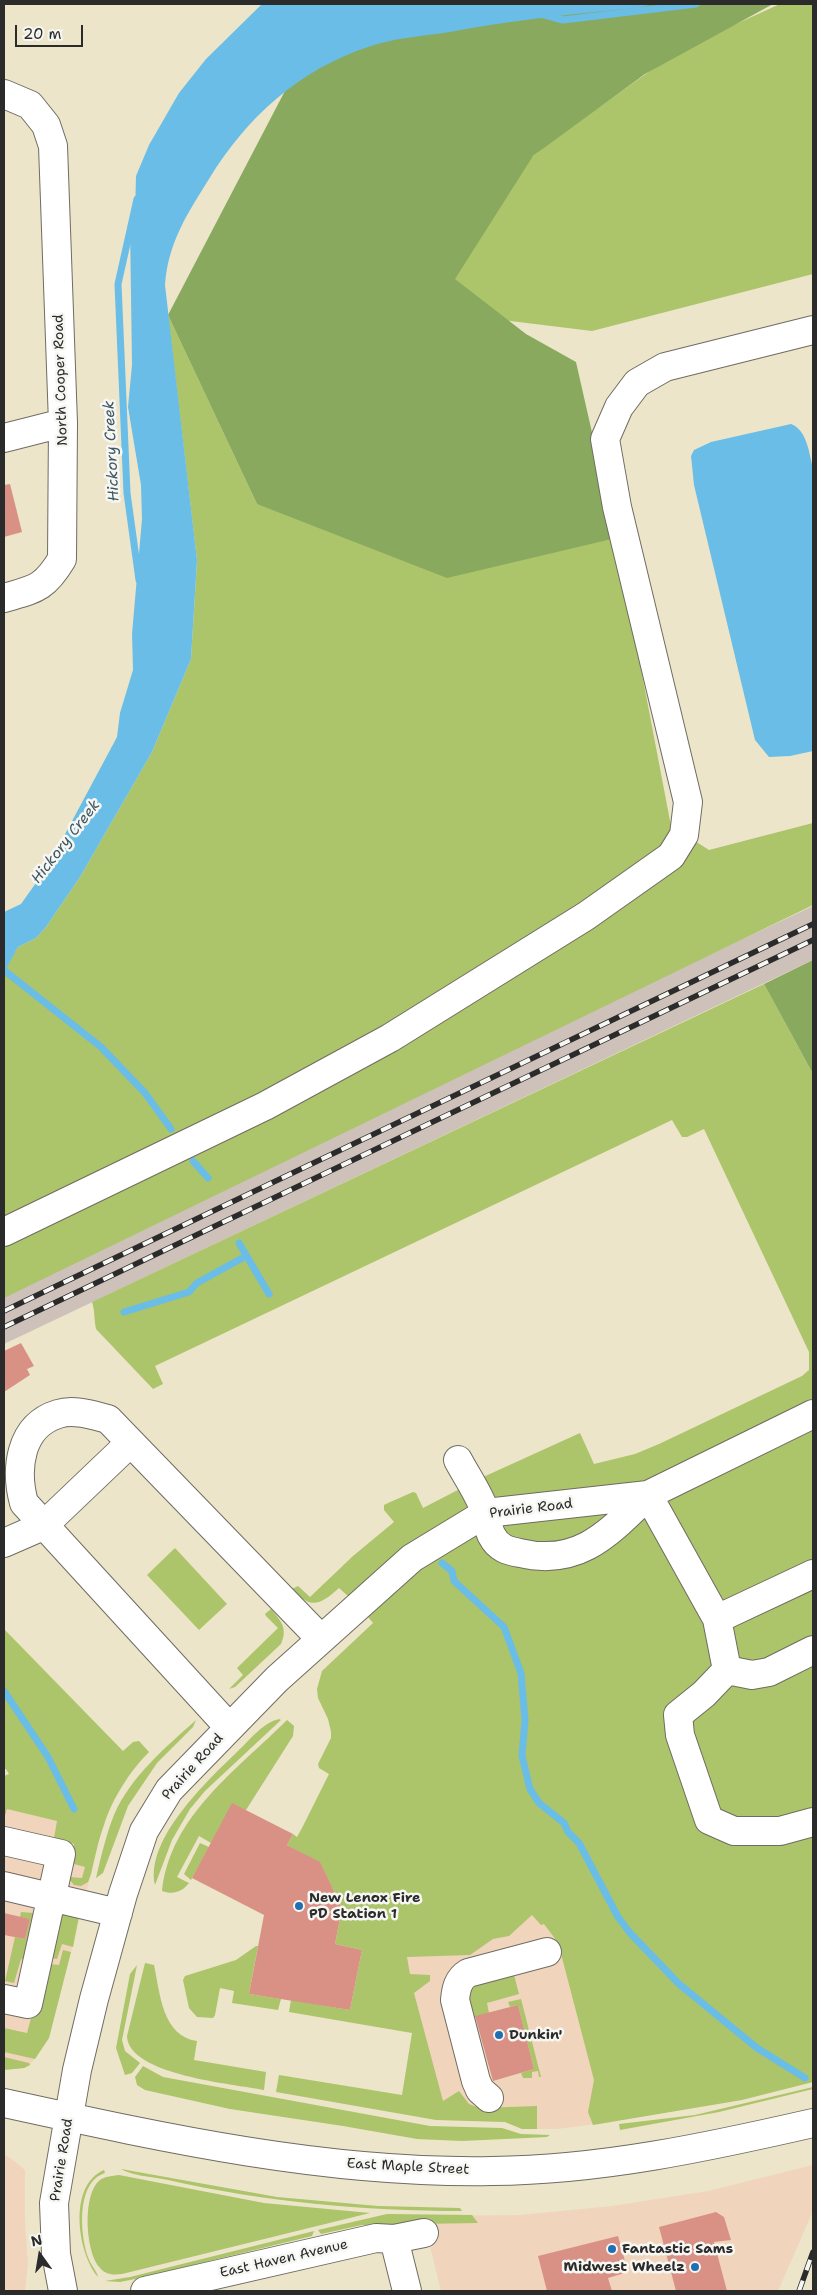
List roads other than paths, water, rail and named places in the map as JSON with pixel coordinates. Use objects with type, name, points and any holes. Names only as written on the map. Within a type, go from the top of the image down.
[{"type":"street","name":"North Cooper Road","points":[[4,94],[30,105],[46,124],[53,146],[63,423],[62,560],[42,586],[13,596]]},
{"type":"street","points":[[4,1232],[265,1106],[356,1057],[586,916],[671,856],[684,835],[688,802],[617,507],[605,439],[619,406],[637,383],[665,367],[813,330]]},
{"type":"street","points":[[4,438],[63,423]]},
{"type":"street","points":[[230,1727],[43,1526],[24,1503],[20,1486],[19,1461],[24,1444],[38,1425],[57,1414],[80,1412],[108,1419],[321,1639]]},
{"type":"street","points":[[458,1460],[486,1514],[492,1536],[504,1550],[530,1556],[558,1556],[584,1549],[610,1531],[648,1495],[813,1414]]},
{"type":"street","points":[[4,1543],[43,1526],[130,1443]]},
{"type":"street","points":[[648,1495],[717,1619],[727,1670]]},
{"type":"street","name":"Prairie Road","points":[[63,2291],[56,2254],[54,2203],[77,2070],[118,1912],[142,1838],[158,1806],[169,1790],[230,1727],[321,1639],[412,1558],[486,1514],[648,1495]]},
{"type":"street","points":[[717,1619],[813,1574]]},
{"type":"street","points":[[727,1670],[752,1675],[768,1672],[813,1650]]},
{"type":"street","points":[[727,1670],[704,1694],[678,1715],[680,1735],[709,1820],[734,1831],[780,1831],[813,1822]]},
{"type":"street","points":[[4,1841],[61,1854],[28,2004],[4,1999]]},
{"type":"street","points":[[4,1886],[118,1912]]},
{"type":"street","points":[[489,2098],[480,2090],[476,2081],[455,2000],[457,1987],[460,1980],[468,1973],[547,1952]]},
{"type":"street","name":"East Maple Street","points":[[4,2103],[223,2149],[368,2167],[491,2172],[624,2161],[680,2151],[813,2122]]},
{"type":"street","name":"East Haven Avenue","points":[[145,2291],[207,2284],[376,2238],[394,2238],[424,2233]]},
{"type":"street","points":[[394,2238],[407,2291]]},
{"type":"water","points":[[262,4],[655,4],[637,8],[497,24],[398,39],[368,47],[319,69],[277,98],[240,135],[224,156],[193,204],[174,242],[165,285],[197,560],[191,659],[152,752],[80,877],[46,927],[36,938],[18,947],[5,971],[4,912],[21,904],[48,866],[117,737],[120,713],[133,670],[132,634],[142,519],[141,485],[128,407],[132,365],[130,225],[135,214],[136,176],[149,145],[179,93],[206,59]]},
{"type":"water","points":[[791,424],[801,431],[804,437],[813,468],[813,751],[790,756],[769,757],[755,740],[694,485],[691,456],[694,450],[711,442]]},
{"type":"waterway","name":"Hickory Creek","points":[[541,14],[563,20],[696,4]]},
{"type":"waterway","name":"Hickory Creek","points":[[137,199],[118,284],[127,493],[139,580]]},
{"type":"waterway","points":[[5,971],[101,1047],[145,1093],[171,1129]]},
{"type":"waterway","points":[[193,1161],[208,1178]]},
{"type":"waterway","points":[[239,1243],[269,1294]]},
{"type":"waterway","points":[[124,1312],[189,1292],[197,1283],[246,1256]]},
{"type":"waterway","points":[[442,1563],[452,1571],[454,1581],[504,1627],[521,1673],[525,1720],[522,1756],[530,1789],[539,1803],[564,1823],[568,1832],[579,1843],[618,1917],[630,1933],[679,1984],[757,2048],[805,2078]]},
{"type":"waterway","points":[[4,1691],[48,1757],[74,1809]]},
{"type":"railway","points":[[4,1311],[813,924]]},
{"type":"railway","points":[[4,1327],[813,940]]},
{"type":"railway","points":[[799,2291],[813,2252]]},
{"type":"place","name":"New Lenox Fire PD Station 1","points":[[299,1906]]},
{"type":"place","name":"Dunkin'","points":[[499,2035]]},
{"type":"place","name":"Fantastic Sams","points":[[612,2249]]},
{"type":"place","name":"Midwest Wheelz","points":[[695,2267]]}]
